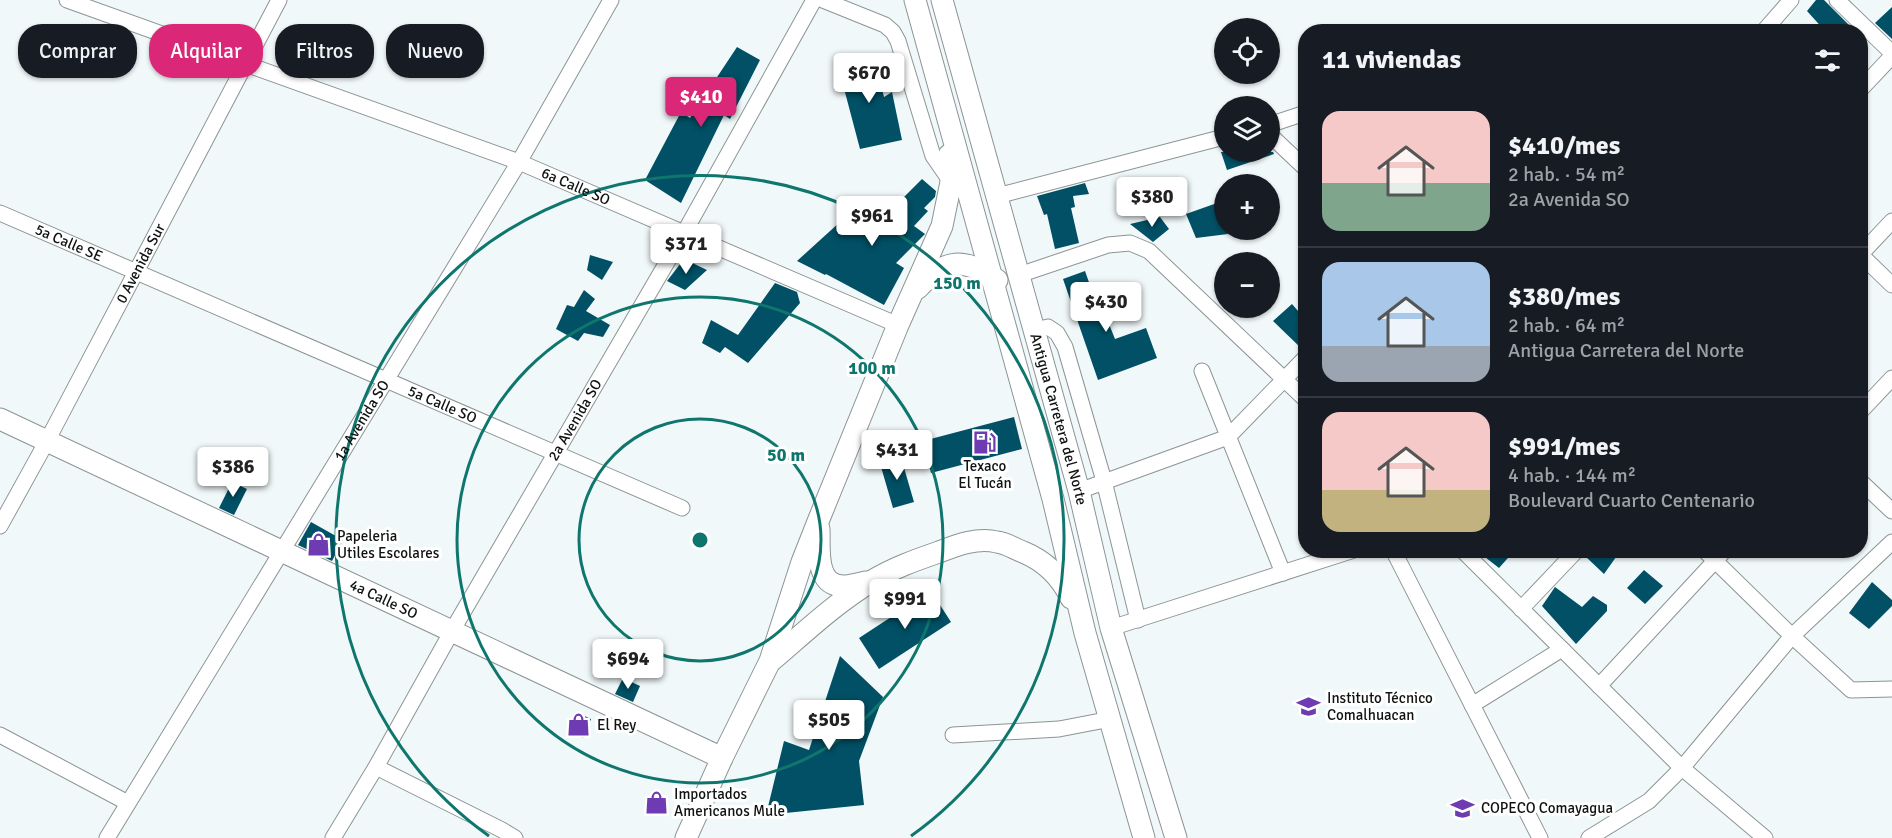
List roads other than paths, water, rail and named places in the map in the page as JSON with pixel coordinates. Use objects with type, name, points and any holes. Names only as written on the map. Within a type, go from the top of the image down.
[{"type":"main road","name":"Antigua Carretera del Norte","points":[[915,0],[1053,499],[1085,633],[1144,838]]},
{"type":"main road","name":"Antigua Carretera del Norte","points":[[942,0],[1035,330],[1078,491],[1111,628],[1176,838]]},
{"type":"main road","points":[[686,838],[770,661],[802,562],[819,519],[898,325],[942,226],[951,182],[948,118]]},
{"type":"main road","points":[[913,292],[932,273],[951,264],[973,265],[1026,300]]},
{"type":"main road","name":"4a Calle SO","points":[[0,419],[722,758]]},
{"type":"main road","points":[[819,519],[820,567],[823,574],[829,581],[845,586],[872,581]]},
{"type":"main road","points":[[770,661],[850,595],[872,581],[900,566],[948,548],[980,540],[998,542],[1029,555],[1049,568],[1065,584],[1085,633]]},
{"type":"street","name":"6a Calle SO","points":[[67,0],[149,29]]},
{"type":"street","name":"0 Avenida Sur","points":[[263,31],[279,0]]},
{"type":"street","name":"1a Avenida SO","points":[[107,838],[519,162],[611,0]]},
{"type":"street","name":"2a Avenida SO","points":[[333,838],[684,233],[814,0]]},
{"type":"street","points":[[823,0],[885,25],[893,32],[898,41],[933,156],[951,182]]},
{"type":"street","points":[[1770,24],[1791,0]]},
{"type":"street","points":[[1837,0],[1861,24]]},
{"type":"street","points":[[1868,31],[1892,55],[1868,81]]},
{"type":"street","name":"6a Calle SO","points":[[263,69],[519,162],[898,325]]},
{"type":"street","name":"0 Avenida Sur","points":[[0,526],[48,441],[238,78]]},
{"type":"street","points":[[1280,121],[1298,115]]},
{"type":"street","points":[[997,196],[1214,140]]},
{"type":"street","points":[[1280,144],[1298,161]]},
{"type":"street","name":"5a Calle SE","points":[[0,213],[137,272]]},
{"type":"street","points":[[1868,246],[1892,221]]},
{"type":"street","points":[[1019,275],[1108,245],[1130,243],[1149,251],[1298,393]]},
{"type":"street","points":[[1868,262],[1892,285]]},
{"type":"street","name":"5a Calle SO","points":[[137,272],[682,508]]},
{"type":"street","points":[[1035,330],[1048,327],[1057,333],[1065,347],[1104,482],[1137,620]]},
{"type":"street","points":[[1078,491],[1228,437],[1298,365]]},
{"type":"street","points":[[1202,370],[1283,573]]},
{"type":"street","points":[[1868,404],[1892,378]]},
{"type":"street","points":[[1868,488],[1892,511]]},
{"type":"street","points":[[1589,838],[1649,801],[1682,768],[1792,636],[1892,542]]},
{"type":"street","points":[[1111,628],[1329,558]]},
{"type":"street","points":[[1397,558],[1540,838]]},
{"type":"street","points":[[1470,558],[1682,768],[1765,838]]},
{"type":"street","points":[[1521,609],[1569,558]]},
{"type":"street","points":[[1599,686],[1711,558]]},
{"type":"street","points":[[1719,558],[1792,636],[1851,690],[1892,689]]},
{"type":"street","points":[[1472,705],[1562,649]]},
{"type":"street","points":[[953,735],[1059,729],[1110,719]]},
{"type":"street","points":[[0,735],[128,803]]},
{"type":"street","points":[[376,767],[505,835]]},
{"type":"place","name":"Texaco El Tucán","points":[[985,442]]},
{"type":"place","name":"Papeleria Utiles Escolares","points":[[319,545]]},
{"type":"place","name":"Instituto Técnico Comalhuacan","points":[[1309,707]]},
{"type":"place","name":"El Rey","points":[[579,725]]},
{"type":"place","name":"Importados Americanos Mule","points":[[656,803]]},
{"type":"place","name":"COPECO Comayagua","points":[[1463,808]]}]
